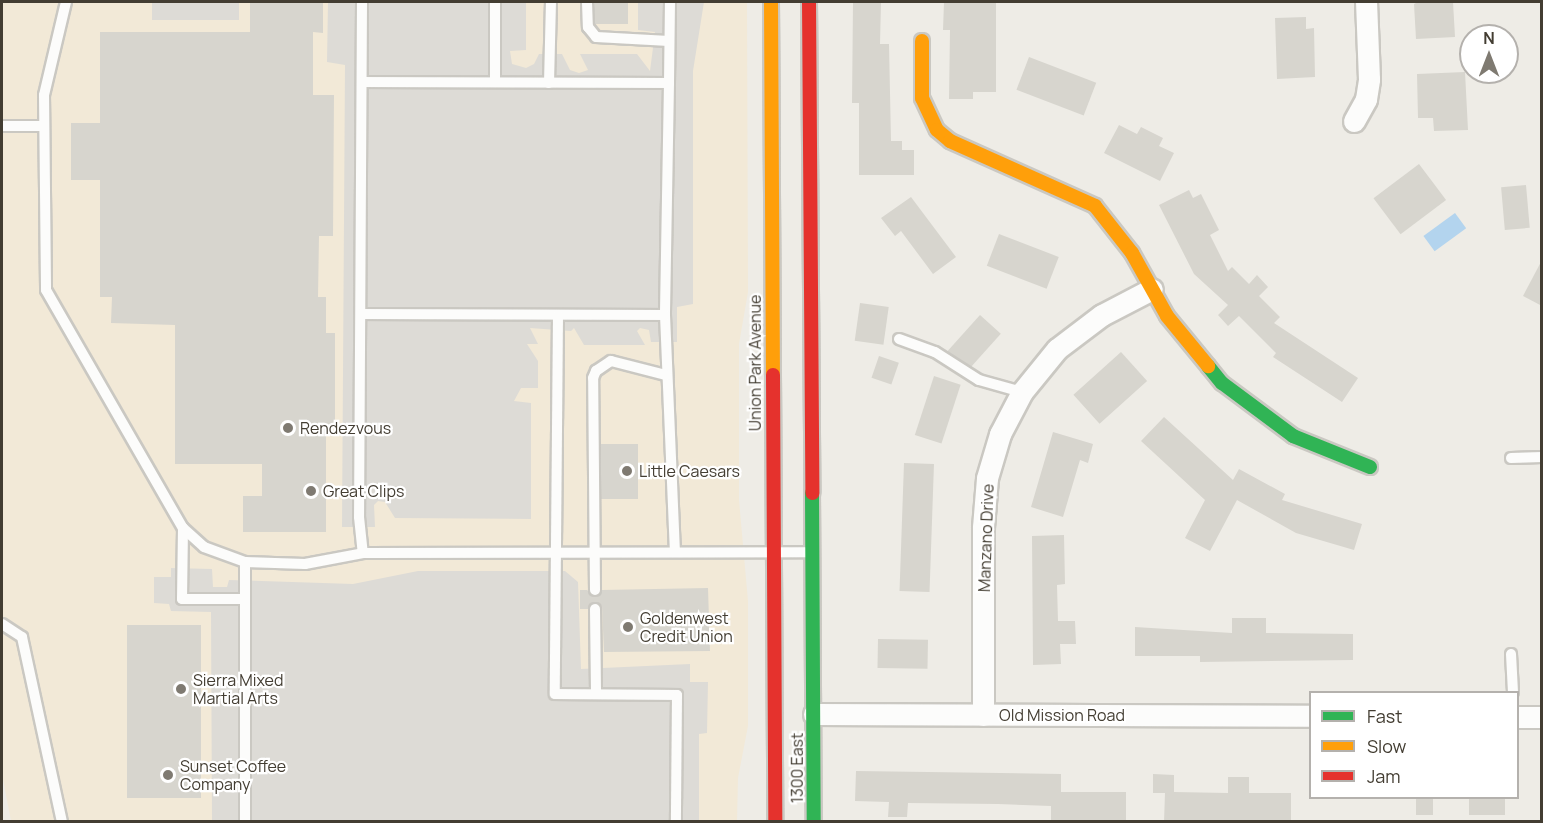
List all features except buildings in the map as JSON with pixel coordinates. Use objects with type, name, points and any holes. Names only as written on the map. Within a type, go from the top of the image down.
[{"type":"main road","name":"Union Park Avenue","points":[[771,2],[772,552],[777,725]]},
{"type":"main road","points":[[809,2],[814,714]]},
{"type":"main road","points":[[922,41],[922,98],[927,115],[950,141],[1095,206],[1108,218],[1193,351],[1222,383],[1293,436],[1370,468]]},
{"type":"main road","name":"1300 East","points":[[814,714],[814,822]]},
{"type":"main road","name":"1300 East","points":[[775,822],[777,725]]},
{"type":"street","points":[[1354,121],[1365,99],[1369,79],[1366,2]]},
{"type":"street","name":"Manzano Drive","points":[[983,715],[983,527],[987,478],[1000,434],[1022,392],[1057,349],[1102,315],[1152,288]]},
{"type":"street","name":"Old Mission Road","points":[[814,714],[1309,716]]},
{"type":"street","points":[[1519,717],[1542,717]]},
{"type":"lane","points":[[66,2],[44,95],[46,290],[183,528],[204,547],[245,562],[304,564],[363,553],[812,552]]},
{"type":"lane","points":[[362,2],[363,553]]},
{"type":"lane","points":[[495,2],[495,82]]},
{"type":"lane","points":[[549,83],[551,2]]},
{"type":"lane","points":[[587,2],[588,27],[596,37],[669,41]]},
{"type":"lane","points":[[670,2],[665,315],[675,552]]},
{"type":"lane","points":[[362,82],[669,83]]},
{"type":"lane","points":[[2,126],[44,126]]},
{"type":"lane","points":[[361,314],[665,315]]},
{"type":"lane","points":[[558,315],[555,694],[677,695],[676,822]]},
{"type":"lane","points":[[899,339],[935,352],[979,380],[1022,392]]},
{"type":"lane","points":[[595,590],[592,390],[596,371],[612,361],[666,375]]},
{"type":"lane","points":[[1511,458],[1542,458]]},
{"type":"lane","points":[[183,528],[182,598],[245,599]]},
{"type":"lane","points":[[245,562],[245,822]]},
{"type":"lane","points":[[595,609],[596,694]]},
{"type":"lane","points":[[2,624],[22,637],[62,822]]},
{"type":"lane","points":[[1511,654],[1513,691]]},
{"type":"shaded area","points":[[2,2],[747,2],[748,292],[739,344],[739,500],[748,601],[748,726],[738,778],[737,821],[11,821],[2,774]]},
{"type":"shaded area","points":[[152,2],[239,2],[239,20],[152,20]]},
{"type":"shaded area","points":[[328,2],[526,2],[526,50],[510,51],[512,64],[526,68],[534,64],[539,54],[562,54],[570,70],[579,73],[588,70],[580,54],[637,54],[650,71],[655,32],[638,30],[638,2],[704,2],[693,71],[693,304],[677,307],[677,342],[651,342],[649,330],[640,328],[637,331],[645,345],[584,345],[574,328],[571,331],[530,328],[538,344],[527,344],[538,361],[538,388],[521,388],[514,401],[531,403],[531,519],[395,518],[385,502],[378,501],[374,505],[375,527],[342,527],[345,65],[327,62]]},
{"type":"shaded area","points":[[171,568],[212,569],[213,587],[227,587],[229,580],[353,584],[418,571],[565,571],[578,582],[581,669],[690,664],[690,682],[708,682],[707,733],[699,734],[699,821],[212,821],[211,612],[171,611],[169,604],[154,603],[154,577],[171,577]]},
{"type":"water","points":[[1455,213],[1466,228],[1435,251],[1423,236]]},
{"type":"traffic: fast","points":[[1208,366],[1222,383],[1293,436],[1370,467]]},
{"type":"traffic: fast","points":[[812,493],[814,822]]},
{"type":"traffic: slow","points":[[771,2],[773,375]]},
{"type":"traffic: slow","points":[[922,41],[922,98],[937,130],[950,141],[1095,206],[1132,253],[1167,316],[1208,366]]},
{"type":"traffic: jam","points":[[809,2],[812,493]]},
{"type":"traffic: jam","points":[[773,375],[775,822]]},
{"type":"place","name":"Rendezvous","points":[[288,428]]},
{"type":"place","name":"Little Caesars","points":[[627,471]]},
{"type":"place","name":"Great Clips","points":[[311,491]]},
{"type":"place","name":"Goldenwest Credit Union","points":[[628,627]]},
{"type":"place","name":"Sierra Mixed Martial Arts","points":[[181,689]]},
{"type":"place","name":"Sunset Coffee Company","points":[[168,775]]}]
